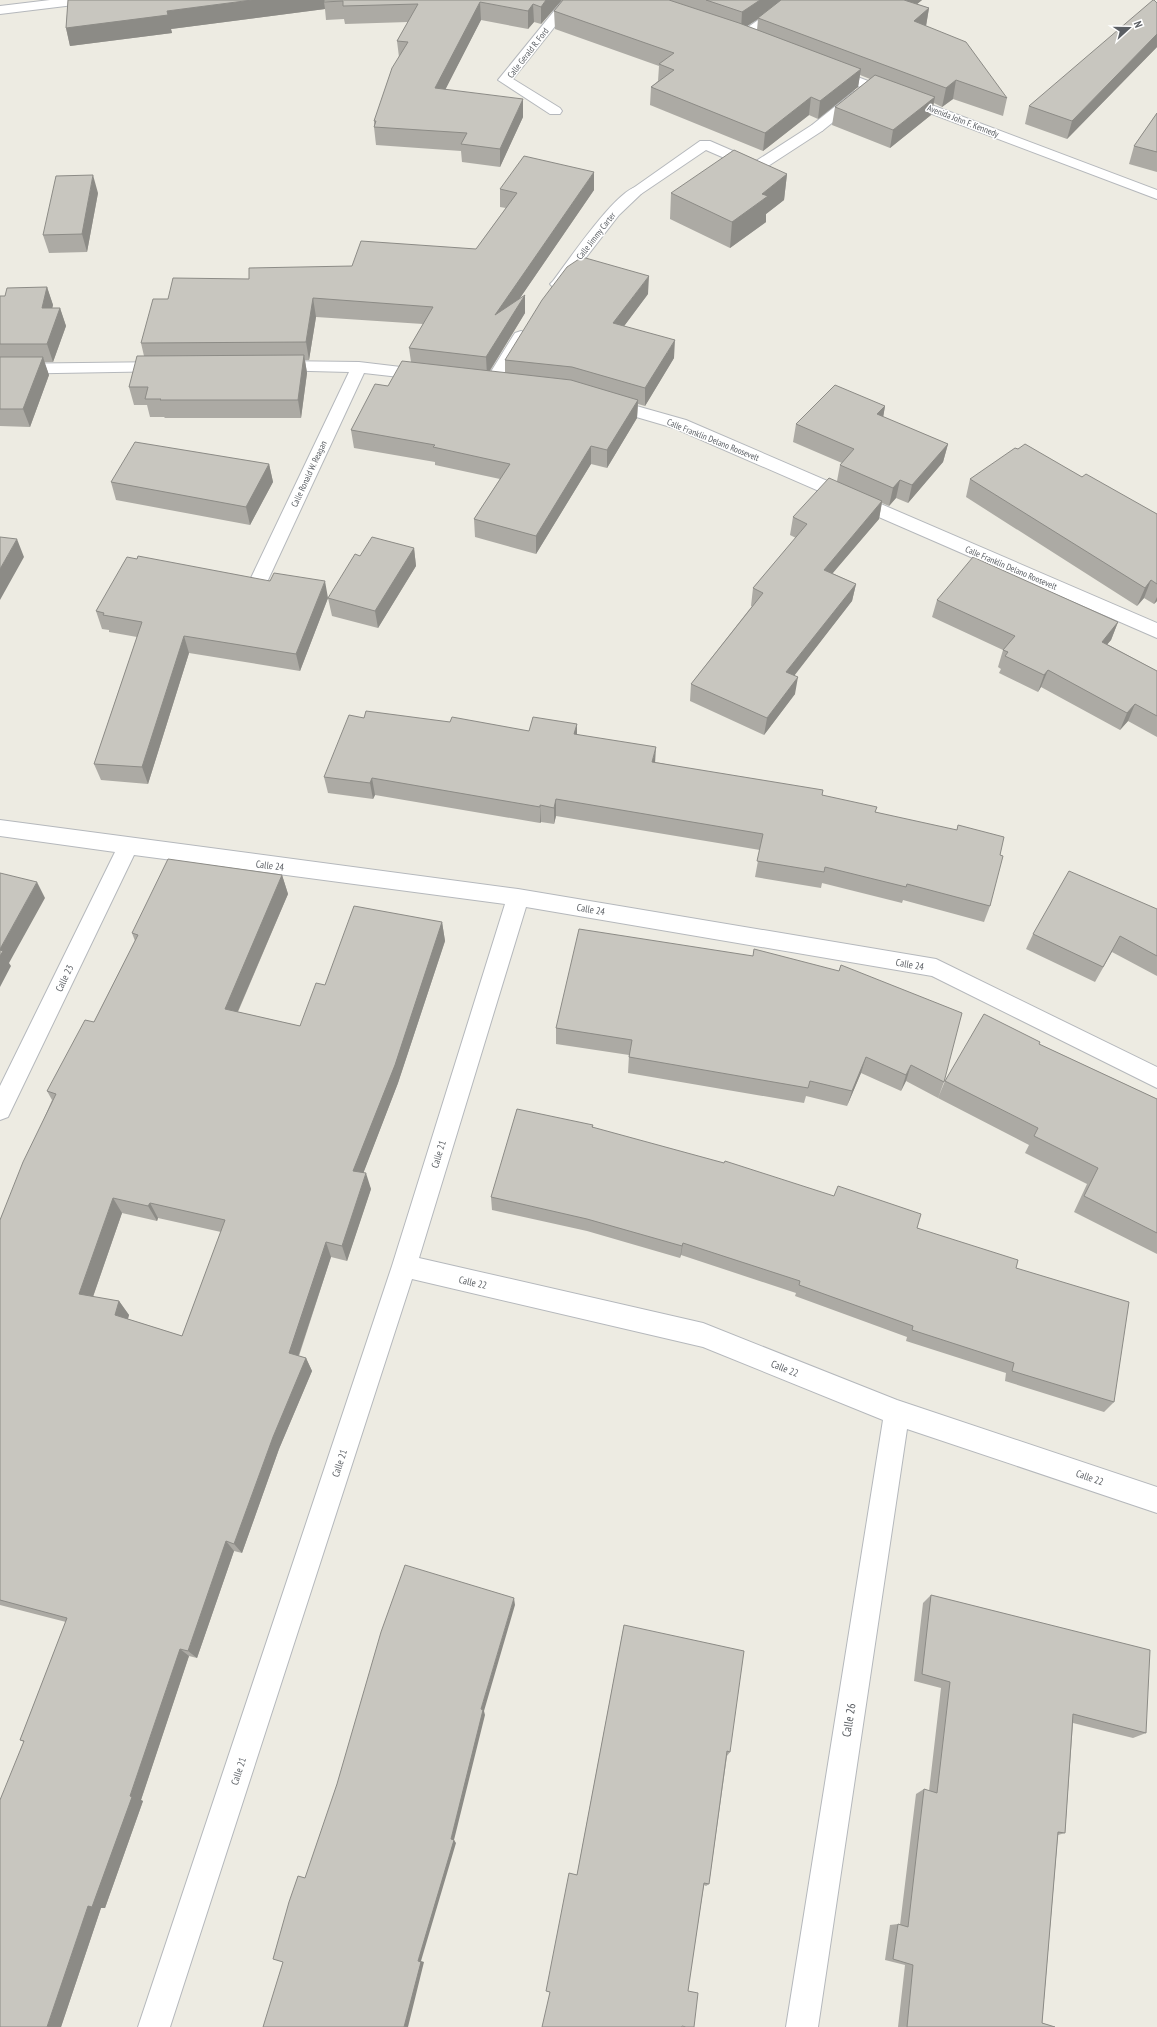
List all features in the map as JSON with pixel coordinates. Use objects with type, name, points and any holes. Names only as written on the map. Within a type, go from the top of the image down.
[{"type":"street","points":[[0,10],[82,0]]},
{"type":"street","name":"Calle Gerald R. Ford","points":[[555,111],[505,80],[570,0]]},
{"type":"street","points":[[743,37],[795,0]]},
{"type":"street","points":[[730,32],[757,42]]},
{"type":"street","name":"Avenida John F. Kennedy","points":[[820,67],[1157,194]]},
{"type":"street","name":"Calle Jimmy Carter","points":[[548,296],[614,212],[636,192],[705,144],[757,167],[817,128],[870,86]]},
{"type":"street","points":[[491,383],[530,321]]},
{"type":"street","points":[[258,366],[359,367],[445,377]]},
{"type":"street","points":[[0,369],[180,367]]},
{"type":"street","name":"Calle Ronald W. Reagan","points":[[258,580],[359,367]]},
{"type":"street","name":"Calle Franklin Delano Roosevelt","points":[[594,399],[680,424],[1157,631]]},
{"type":"street","name":"Calle 24","points":[[0,828],[518,897],[936,968],[1157,1078]]},
{"type":"street","name":"Calle 23","points":[[0,1110],[128,846]]},
{"type":"street","name":"Calle 21","points":[[154,2027],[404,1266],[518,897]]},
{"type":"street","name":"Calle 22","points":[[404,1266],[703,1335],[897,1413],[1157,1500]]},
{"type":"street","name":"Calle 26","points":[[802,2027],[897,1413]]},
{"type":"building","points":[[68,0],[252,0],[167,11],[168,15],[66,28]]},
{"type":"building","points":[[324,0],[546,0],[541,7],[533,4],[528,11],[480,2],[435,88],[523,99],[500,149],[461,144],[467,133],[374,127],[376,121],[374,121],[392,68],[408,42],[397,41],[418,4],[343,6],[343,1],[324,2]]},
{"type":"building","points":[[563,0],[669,0],[739,23],[861,69],[820,101],[811,97],[765,133],[651,87],[674,70],[659,64],[674,53],[554,11]]},
{"type":"building","points":[[706,0],[760,0],[742,12]]},
{"type":"building","points":[[781,0],[904,0],[929,8],[914,21],[966,42],[1007,98],[956,80],[946,88],[758,18]]},
{"type":"building","points":[[1153,0],[1157,3],[1157,34],[1072,121],[1029,106]]},
{"type":"building","points":[[875,75],[935,97],[893,130],[835,107]]},
{"type":"building","points":[[1157,113],[1157,152],[1134,146]]},
{"type":"building","points":[[734,150],[787,174],[762,194],[768,196],[732,222],[671,193]]},
{"type":"building","points":[[524,156],[594,172],[495,315],[525,295],[486,357],[409,348],[433,307],[313,298],[306,342],[141,343],[153,299],[168,299],[173,278],[249,279],[249,268],[352,266],[361,241],[476,249],[517,193],[500,189]]},
{"type":"building","points":[[93,175],[82,234],[43,235],[56,176]]},
{"type":"building","points":[[582,257],[649,276],[613,323],[675,340],[645,388],[572,367],[505,360],[542,300],[567,267]]},
{"type":"building","points":[[47,287],[42,308],[60,308],[47,344],[0,344],[0,296],[5,296],[7,288]]},
{"type":"building","points":[[304,355],[298,400],[145,399],[148,387],[129,387],[137,356]]},
{"type":"building","points":[[0,357],[43,357],[23,409],[0,409]]},
{"type":"building","points":[[402,361],[571,380],[638,400],[607,450],[591,446],[536,536],[474,519],[510,464],[433,447],[435,445],[351,430],[375,384],[388,386]]},
{"type":"building","points":[[835,385],[885,406],[877,414],[948,444],[912,485],[900,480],[893,488],[840,465],[854,449],[796,424]]},
{"type":"building","points":[[135,442],[269,464],[246,507],[111,482]]},
{"type":"building","points":[[1025,444],[1082,477],[1086,474],[1157,514],[1157,584],[1151,580],[1145,588],[970,479],[1015,448],[1018,449]]},
{"type":"building","points":[[829,478],[882,501],[824,570],[856,584],[786,672],[798,677],[767,718],[691,684],[763,593],[753,588],[807,524],[793,517]]},
{"type":"building","points":[[0,537],[17,539],[0,569]]},
{"type":"building","points":[[372,537],[414,548],[375,611],[328,598],[355,554],[360,556]]},
{"type":"building","points":[[138,556],[270,581],[274,573],[325,581],[296,654],[184,636],[142,767],[94,764],[142,622],[103,615],[104,613],[96,611],[127,557],[137,559]]},
{"type":"building","points":[[973,557],[1118,622],[1102,642],[1157,671],[1157,716],[1135,704],[1127,713],[1048,670],[1044,675],[1005,656],[1008,652],[1003,650],[1015,636],[937,600]]},
{"type":"building","points":[[366,711],[450,722],[452,717],[529,731],[533,717],[577,724],[574,734],[656,747],[652,762],[823,790],[822,795],[877,807],[875,812],[957,830],[958,825],[1004,837],[1000,855],[1003,856],[990,906],[907,884],[906,887],[825,867],[824,872],[757,861],[763,834],[556,799],[554,808],[540,805],[540,807],[372,778],[370,783],[324,777],[349,715],[364,718]]},
{"type":"building","points":[[168,859],[282,875],[225,1009],[300,1026],[316,983],[325,985],[354,906],[442,922],[395,1065],[353,1171],[366,1173],[342,1246],[326,1242],[289,1353],[306,1358],[273,1437],[234,1544],[226,1541],[188,1651],[180,1649],[130,1796],[132,1797],[92,1907],[88,1906],[47,2027],[0,2027],[0,1800],[24,1741],[20,1740],[67,1618],[0,1600],[0,1220],[23,1162],[56,1094],[47,1091],[85,1020],[94,1022],[138,935],[132,933]],"holes":[[[113,1198],[148,1206],[150,1203],[225,1220],[182,1336],[115,1315],[119,1301],[79,1294]]]},
{"type":"building","points":[[1069,871],[1157,909],[1157,956],[1120,936],[1103,967],[1033,934]]},
{"type":"building","points":[[0,873],[37,882],[0,949]]},
{"type":"building","points":[[579,929],[753,956],[754,949],[839,971],[841,965],[962,1013],[944,1082],[911,1065],[906,1075],[866,1057],[852,1091],[810,1081],[808,1088],[629,1057],[632,1040],[556,1028]]},
{"type":"building","points":[[984,1014],[1040,1042],[1039,1044],[1157,1099],[1157,1233],[1084,1196],[1098,1168],[1034,1136],[1038,1128],[945,1081]]},
{"type":"building","points":[[517,1109],[593,1125],[592,1127],[724,1163],[725,1161],[834,1196],[838,1186],[921,1214],[917,1228],[1018,1260],[1016,1268],[1129,1302],[1114,1402],[1012,1371],[1014,1363],[912,1330],[913,1326],[799,1285],[800,1281],[683,1243],[682,1246],[587,1219],[491,1197]]},
{"type":"building","points":[[405,1565],[514,1598],[481,1709],[483,1710],[451,1839],[454,1840],[418,1961],[421,1962],[404,2027],[263,2027],[283,1962],[273,1959],[289,1902],[298,1876],[305,1878],[337,1784],[381,1632]]},
{"type":"building","points":[[931,1595],[1150,1650],[1146,1733],[1073,1714],[1065,1833],[1058,1832],[1042,2023],[1055,2027],[907,2027],[913,1965],[893,1959],[898,1924],[908,1927],[924,1789],[937,1793],[950,1682],[922,1674]]},
{"type":"building","points":[[624,1625],[744,1651],[730,1752],[727,1751],[709,1884],[704,1883],[688,1991],[698,1993],[694,2027],[542,2027],[550,1992],[546,1991],[569,1873],[577,1875]]}]
